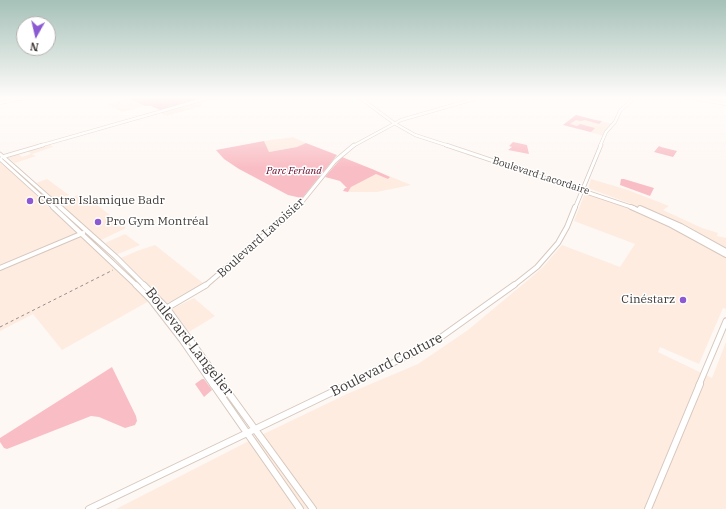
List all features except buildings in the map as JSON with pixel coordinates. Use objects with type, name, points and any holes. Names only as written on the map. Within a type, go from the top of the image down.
[{"type":"main road","points":[[1,158],[125,121]]},
{"type":"main road","name":"Boulevard Lacordaire","points":[[393,121],[423,138],[653,213],[725,250]]},
{"type":"main road","name":"Boulevard Lavoisier","points":[[160,311],[202,289],[296,210],[330,166],[348,149],[363,139],[403,121]]},
{"type":"main road","name":"Boulevard Couture","points":[[89,509],[430,345],[483,309],[530,273],[552,251],[565,230],[606,132],[616,121]]},
{"type":"main road","name":"Boulevard Langelier","points":[[0,154],[4,162],[135,282],[160,311],[300,509]]},
{"type":"main road","name":"Boulevard Langelier","points":[[1,158],[9,161],[87,231],[139,279],[166,308],[313,509]]},
{"type":"main road","points":[[4,162],[9,161]]},
{"type":"main road","points":[[12,169],[16,168]]},
{"type":"main road","points":[[22,179],[26,177]]},
{"type":"main road","name":"Boulevard Lacordaire","points":[[583,189],[650,215],[683,231],[726,255]]},
{"type":"main road","points":[[70,222],[74,220]]},
{"type":"main road","points":[[0,268],[87,231]]},
{"type":"main road","points":[[648,509],[726,321]]},
{"type":"shaded area","points":[[568,121],[599,121],[613,124],[604,136],[563,125]]},
{"type":"shaded area","points":[[293,137],[306,143],[297,147],[269,152],[264,141]]},
{"type":"shaded area","points":[[50,144],[53,147],[32,154],[36,156],[15,163],[7,157],[19,154],[22,157],[31,154],[28,151]]},
{"type":"shaded area","points":[[0,161],[73,230],[122,273],[149,301],[62,350],[33,314],[0,331]]},
{"type":"shaded area","points":[[372,169],[411,185],[377,192],[348,192],[351,187]]},
{"type":"shaded area","points":[[47,179],[69,195],[55,200],[36,183]]},
{"type":"shaded area","points":[[591,179],[628,190],[669,206],[663,210],[702,228],[718,233],[717,236],[726,238],[726,249],[658,214],[588,188]]},
{"type":"shaded area","points":[[585,193],[639,212],[672,227],[726,257],[726,309],[723,308],[699,364],[660,347],[658,352],[712,378],[726,342],[726,509],[116,509],[247,442],[347,394],[418,364],[468,330],[543,267],[562,245],[620,267],[635,244],[574,221]]},
{"type":"shaded area","points":[[80,194],[89,201],[96,202],[96,204],[126,228],[101,240],[59,203]]},
{"type":"shaded area","points":[[125,234],[140,245],[118,254],[105,243]]},
{"type":"shaded area","points":[[155,245],[204,283],[193,292],[167,303],[121,258]]},
{"type":"shaded area","points":[[194,298],[215,316],[189,332],[172,309]]},
{"type":"green space","points":[[569,121],[575,121],[570,124],[577,126],[580,124],[595,128],[591,132],[563,125]]},
{"type":"green space","points":[[588,121],[602,121],[599,124]]},
{"type":"green space","name":"Parc Ferland","points":[[264,141],[269,152],[297,147],[306,143],[337,155],[301,198],[288,195],[239,169],[224,159],[216,150]]},
{"type":"green space","points":[[513,142],[527,145],[529,154],[508,150],[512,147],[509,146]]},
{"type":"green space","points":[[659,146],[677,151],[673,157],[654,152]]},
{"type":"green space","points":[[342,157],[390,177],[388,179],[376,174],[351,187],[348,192],[343,191],[347,188],[340,181],[325,177]]},
{"type":"green space","points":[[621,179],[654,188],[650,196],[620,185]]},
{"type":"green space","points":[[112,367],[136,416],[137,421],[135,425],[125,428],[99,417],[91,416],[7,449],[4,448],[0,442],[0,438]]},
{"type":"green space","points":[[204,379],[212,390],[204,397],[195,384]]},
{"type":"railway","points":[[0,327],[113,270]]},
{"type":"place","name":"Centre Islamique Badr","points":[[30,201]]},
{"type":"place","name":"Pro Gym Montréal","points":[[98,222]]},
{"type":"place","name":"Cinéstarz","points":[[683,300]]}]
